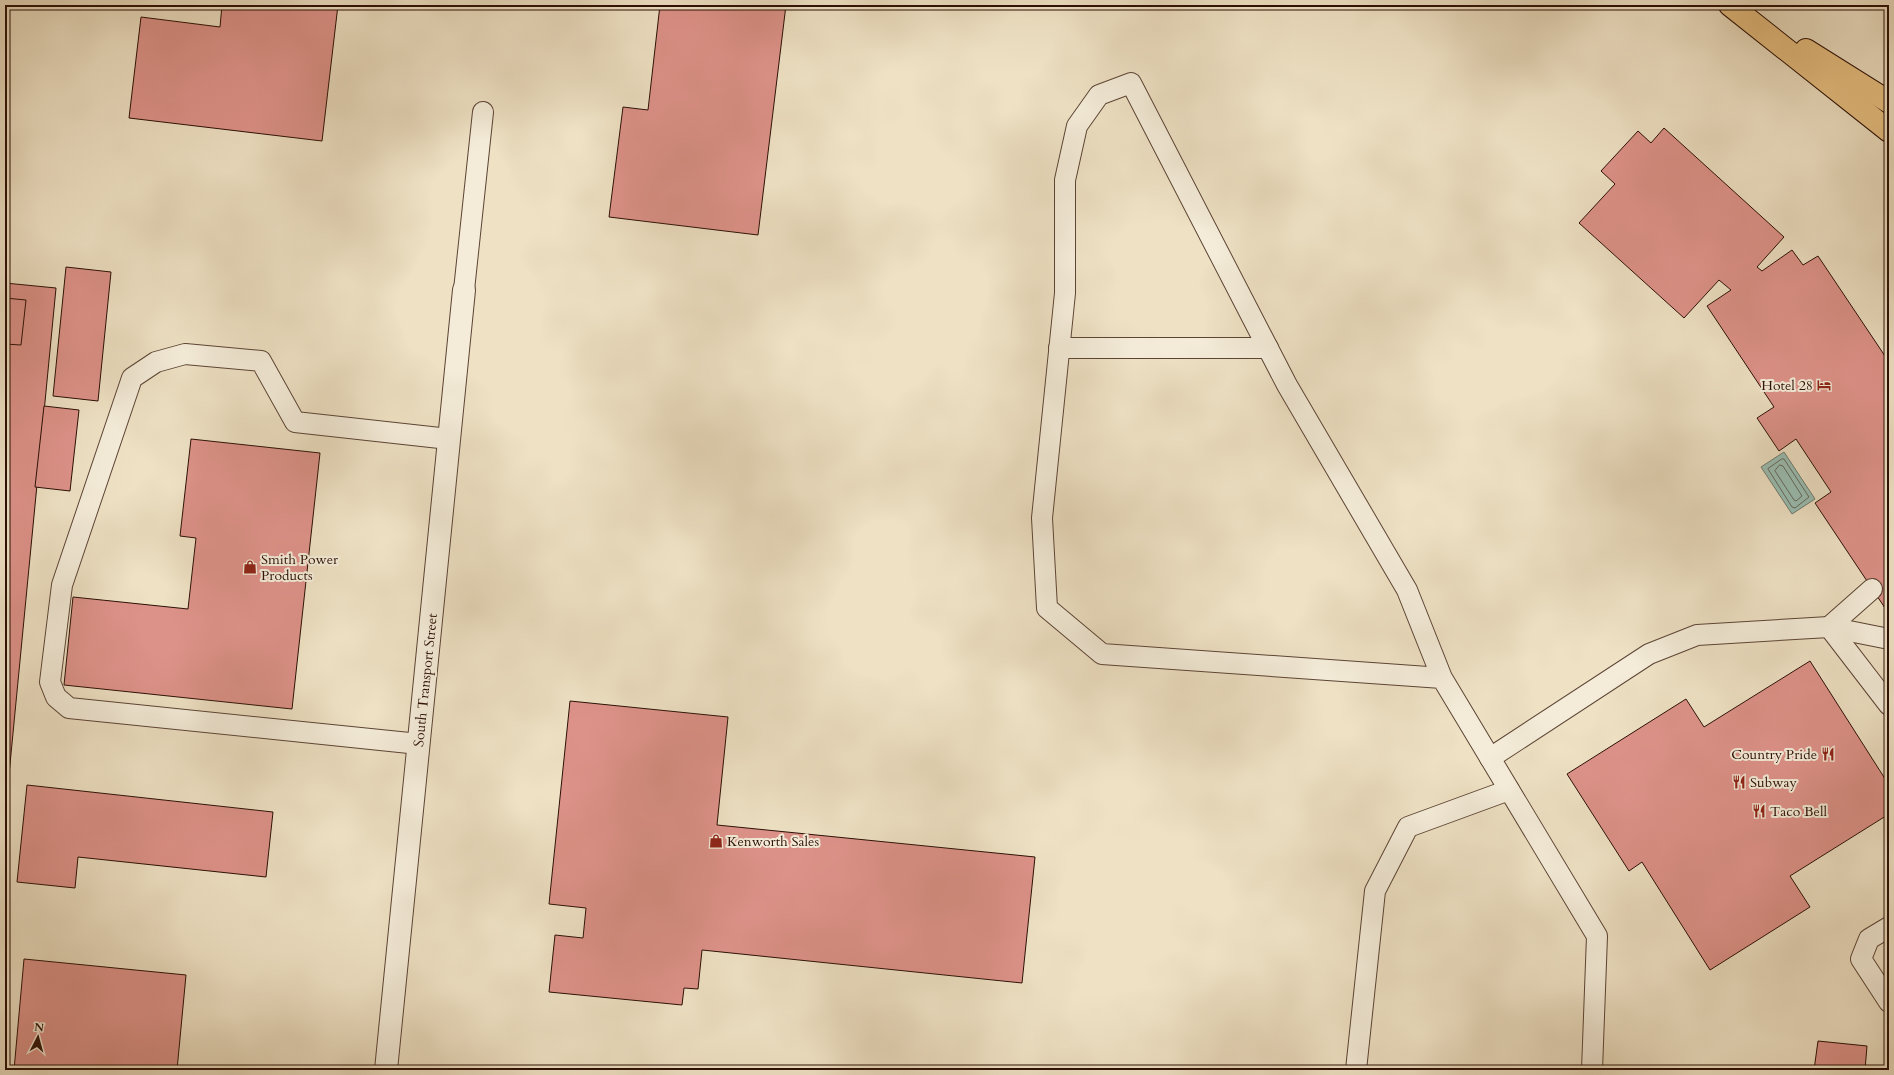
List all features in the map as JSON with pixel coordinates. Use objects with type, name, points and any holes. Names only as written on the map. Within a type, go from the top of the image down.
[{"type":"highway","points":[[1730,5],[1889,131]]},
{"type":"highway","points":[[1733,5],[1889,102]]},
{"type":"street","name":"South Transport Street","points":[[386,1070],[464,290]]},
{"type":"lane","points":[[1442,678],[1102,654],[1047,608],[1042,518],[1065,293],[1065,180],[1077,126],[1098,95],[1131,83],[1287,385],[1407,590],[1442,678],[1597,936],[1592,1070]]},
{"type":"lane","points":[[464,290],[483,112]]},
{"type":"lane","points":[[1059,348],[1268,348]]},
{"type":"lane","points":[[419,744],[69,708],[56,697],[50,682],[62,585],[132,378],[156,362],[185,354],[261,360],[295,422],[450,439]]},
{"type":"lane","points":[[1829,627],[1872,589]]},
{"type":"lane","points":[[1490,758],[1649,654],[1697,635],[1829,627],[1889,639]]},
{"type":"lane","points":[[1829,627],[1889,706]]},
{"type":"lane","points":[[1356,1070],[1375,891],[1408,827],[1509,790]]},
{"type":"lane","points":[[1889,927],[1869,939],[1861,959],[1889,1002]]},
{"type":"water","points":[[1784,452],[1815,499],[1792,514],[1761,467]]},
{"type":"building","points":[[222,5],[338,5],[322,141],[129,118],[141,17],[220,27]]},
{"type":"building","points":[[660,5],[786,5],[758,235],[609,217],[623,107],[648,110]]},
{"type":"building","name":"Hotel 28","points":[[1664,128],[1784,237],[1757,267],[1762,271],[1792,250],[1803,265],[1818,256],[1889,362],[1889,614],[1815,503],[1831,492],[1796,439],[1779,451],[1757,418],[1774,407],[1707,306],[1731,290],[1719,280],[1684,318],[1579,223],[1615,184],[1601,171],[1638,131],[1651,143]]},
{"type":"building","points":[[66,267],[111,272],[98,401],[53,396]]},
{"type":"building","points":[[5,283],[56,288],[5,816]]},
{"type":"building","points":[[5,298],[26,300],[21,345],[5,344]]},
{"type":"building","points":[[44,406],[79,410],[70,491],[35,487]]},
{"type":"building","name":"Smith Power Products","points":[[191,439],[320,453],[292,709],[64,685],[73,597],[188,609],[196,538],[180,536]]},
{"type":"building","points":[[1810,661],[1889,785],[1889,814],[1790,876],[1810,907],[1710,970],[1642,862],[1629,871],[1567,774],[1686,699],[1704,727]]},
{"type":"building","name":"Kenworth Sales","points":[[570,701],[728,717],[717,825],[1035,857],[1022,983],[702,950],[698,989],[684,988],[682,1005],[549,992],[555,935],[583,938],[586,908],[549,904]]},
{"type":"building","points":[[27,785],[273,812],[266,877],[78,857],[75,888],[17,882]]},
{"type":"building","points":[[24,959],[186,975],[177,1070],[14,1070]]},
{"type":"building","points":[[1818,1041],[1867,1046],[1865,1070],[1814,1070]]},
{"type":"place","name":"Hotel 28","points":[[1824,385]]},
{"type":"place","name":"Smith Power Products","points":[[250,567]]},
{"type":"place","name":"Country Pride","points":[[1828,754]]},
{"type":"place","name":"Subway","points":[[1739,782]]},
{"type":"place","name":"Taco Bell","points":[[1759,811]]},
{"type":"place","name":"Kenworth Sales","points":[[716,841]]}]
